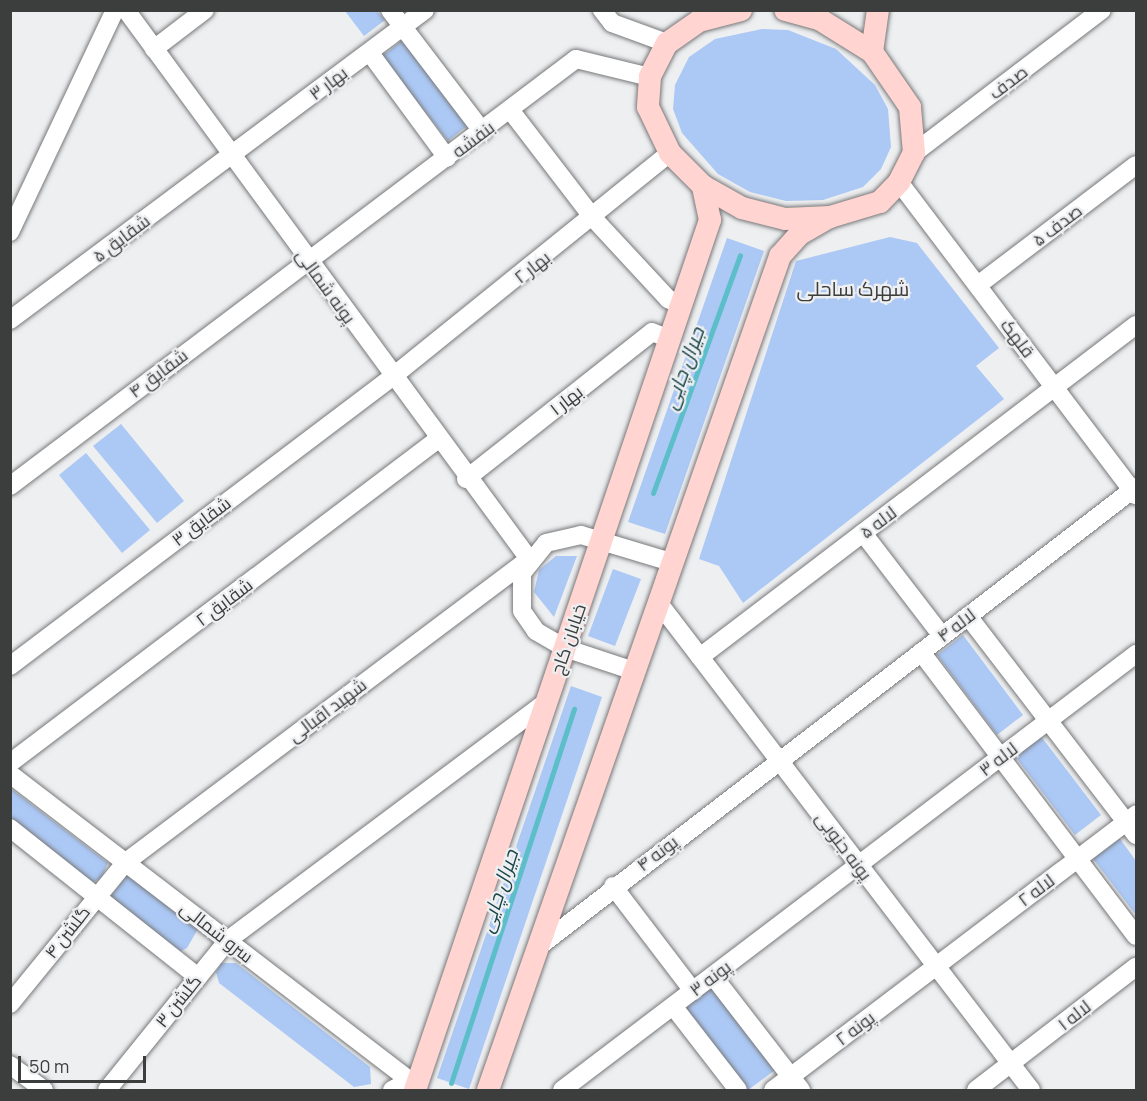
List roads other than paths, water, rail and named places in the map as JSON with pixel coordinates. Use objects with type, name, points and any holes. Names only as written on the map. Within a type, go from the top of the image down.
[{"type":"main road","points":[[741,10],[699,21],[667,43],[650,77],[648,107],[670,153],[703,186],[742,208],[785,219],[830,218]]},
{"type":"main road","points":[[488,1090],[780,255],[800,234],[830,218],[880,202],[899,182],[914,153],[910,107],[872,52],[819,19],[785,10]]},
{"type":"main road","points":[[872,52],[878,10]]},
{"type":"main road","name":"خیابان کاج","points":[[416,1087],[710,220],[703,186]]},
{"type":"street","points":[[10,231],[115,10]]},
{"type":"street","name":"پونه شمالی","points":[[126,10],[437,440],[529,560]]},
{"type":"street","points":[[154,49],[205,10]]},
{"type":"street","points":[[390,10],[483,132]]},
{"type":"street","name":"بهار ۳","points":[[231,156],[425,10]]},
{"type":"street","points":[[602,10],[612,23],[667,43]]},
{"type":"street","name":"صدف","points":[[914,153],[1102,10]]},
{"type":"street","points":[[370,53],[447,158]]},
{"type":"street","name":"بنفشه","points":[[308,262],[511,111],[576,59],[650,77]]},
{"type":"street","points":[[511,111],[594,219],[668,298],[681,305]]},
{"type":"street","name":"بهار ۲","points":[[392,377],[594,219],[670,153]]},
{"type":"street","name":"شقایق ۵","points":[[10,320],[231,156]]},
{"type":"street","name":"صدف ۵","points":[[978,285],[1137,165]]},
{"type":"street","name":"قلهک","points":[[899,182],[1135,490]]},
{"type":"street","name":"شقایق ۴","points":[[10,486],[308,262]]},
{"type":"street","name":"لاله ۵","points":[[700,657],[1137,325]]},
{"type":"street","name":"بهار ۱","points":[[466,479],[652,332],[669,339]]},
{"type":"street","name":"شقایق ۳","points":[[10,666],[392,377]]},
{"type":"street","name":"شقایق ۲","points":[[10,763],[437,440]]},
{"type":"street","name":"لاله ۴","points":[[778,760],[1135,490]]},
{"type":"street","points":[[863,533],[942,636]]},
{"type":"street","name":"شهید اقبالی","points":[[126,861],[563,536],[602,539],[671,562]]},
{"type":"street","points":[[529,560],[519,592],[522,610],[541,635],[565,648],[634,671]]},
{"type":"street","name":"پونه جنوبی","points":[[658,602],[1031,1090]]},
{"type":"street","points":[[968,616],[1048,721],[1133,824]]},
{"type":"street","points":[[921,652],[1137,936]]},
{"type":"street","name":"لاله ۳","points":[[859,865],[1137,654]]},
{"type":"street","name":"گلشن ۳","points":[[107,1090],[228,940],[547,701]]},
{"type":"street","name":"پونه ۴","points":[[537,948],[613,886],[778,760]]},
{"type":"street","name":"سرو شمالی","points":[[10,774],[126,861],[416,1087]]},
{"type":"street","name":"لاله ۲","points":[[936,966],[1079,858],[1133,824]]},
{"type":"street","points":[[10,828],[198,977]]},
{"type":"street","name":"گلشن ۴","points":[[10,1004],[95,896],[126,861]]},
{"type":"street","name":"پونه ۳","points":[[562,1090],[859,865]]},
{"type":"street","points":[[613,886],[693,991]]},
{"type":"street","name":"پونه ۲","points":[[773,1090],[796,1084],[936,966]]},
{"type":"street","name":"لاله ۱","points":[[976,1090],[1137,967]]},
{"type":"street","points":[[713,976],[796,1084]]},
{"type":"street","points":[[673,1006],[738,1090]]},
{"type":"street","points":[[10,1065],[44,1090]]},
{"type":"street","points":[[392,1090],[416,1087]]},
{"type":"waterway","name":"جیرال چایی","points":[[653,493],[740,255]]},
{"type":"waterway","name":"جیرال چایی","points":[[451,1083],[574,709]]},
{"type":"district","name":"شهرک ساحلی","points":[[853,288]]}]
